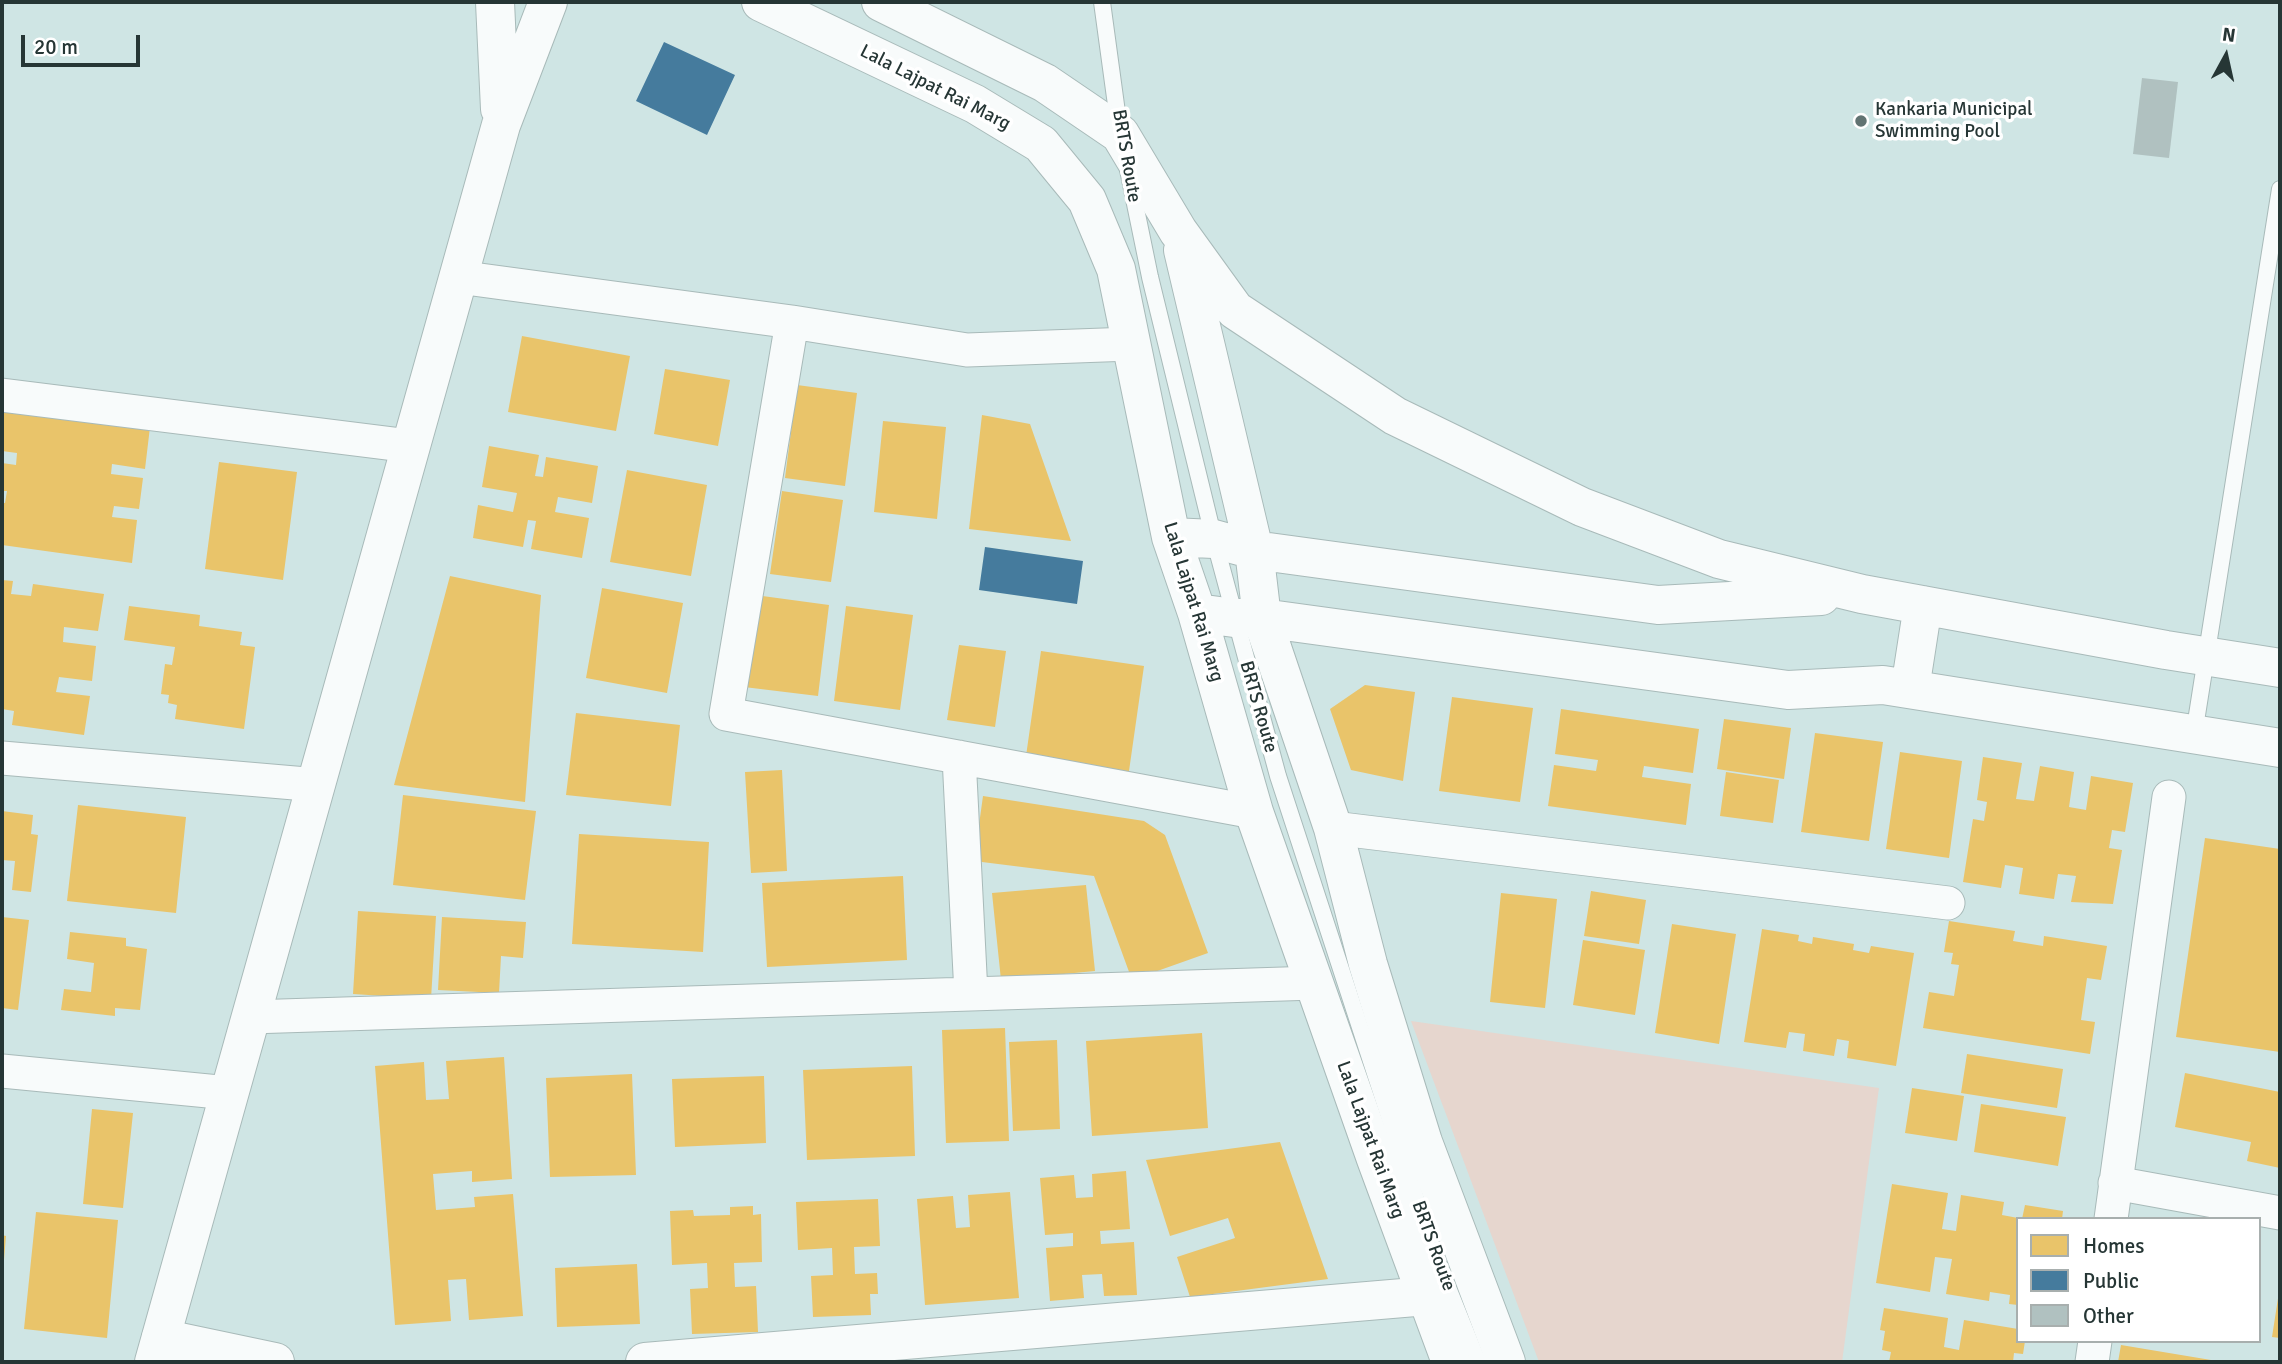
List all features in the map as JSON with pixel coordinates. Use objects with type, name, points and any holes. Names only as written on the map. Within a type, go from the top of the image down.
[{"type":"main road","points":[[495,2],[501,125]]},
{"type":"main road","points":[[275,1362],[157,1350],[318,785],[501,125],[548,2]]},
{"type":"main road","name":"Lala Lajpat Rai Marg","points":[[761,2],[975,104],[1041,144],[1087,200],[1116,269],[1171,537],[1231,616],[1334,828],[1368,964],[1423,1142],[1506,1362]]},
{"type":"main road","points":[[881,2],[1045,83],[1120,134],[1178,231],[1235,310],[1395,416],[1582,508],[1719,559],[1862,594],[2280,668]]},
{"type":"main road","name":"Lala Lajpat Rai Marg","points":[[1178,231],[1254,550],[1231,616],[1254,812],[1451,1362]]},
{"type":"main road","points":[[1171,537],[1214,539],[1254,550],[1658,605],[1862,594]]},
{"type":"main road","points":[[1910,689],[1923,605]]},
{"type":"main road","points":[[1231,616],[1788,690],[1883,685],[2280,748]]},
{"type":"main road","points":[[645,1362],[1427,1296]]},
{"type":"street","points":[[458,277],[792,322],[967,350],[1131,344]]},
{"type":"street","points":[[792,322],[726,714],[1254,812]]},
{"type":"street","points":[[2,395],[410,446]]},
{"type":"street","points":[[959,757],[971,994]]},
{"type":"street","points":[[2,758],[318,785]]},
{"type":"street","points":[[2111,1217],[2169,797]]},
{"type":"street","points":[[1334,828],[1948,903]]},
{"type":"street","points":[[250,1017],[1315,983]]},
{"type":"street","points":[[2,1071],[229,1093]]},
{"type":"street","points":[[2115,1183],[2280,1213]]},
{"type":"street","points":[[2092,1362],[2095,1343]]},
{"type":"lane","name":"BRTS Route","points":[[1102,2],[1120,134],[1150,277],[1231,616],[1335,957],[1433,1248],[1478,1362]]},
{"type":"lane","points":[[2194,734],[2280,189]]},
{"type":"shaded area","points":[[1411,1021],[1879,1088],[1842,1362],[1539,1362]]},
{"type":"building: Homes","points":[[522,336],[630,356],[616,431],[508,412]]},
{"type":"building: Homes","points":[[665,369],[730,380],[718,446],[654,434]]},
{"type":"building: Homes","points":[[797,385],[857,393],[845,486],[785,478]]},
{"type":"building: Homes","points":[[2,407],[150,427],[145,469],[112,464],[111,474],[143,478],[139,509],[114,506],[112,517],[137,520],[132,563],[2,545],[2,503],[5,503],[7,491],[2,491],[2,463],[16,465],[17,453],[2,451]]},
{"type":"building: Homes","points":[[982,415],[1030,424],[1071,541],[969,529]]},
{"type":"building: Homes","points":[[883,421],[946,427],[937,519],[874,512]]},
{"type":"building: Homes","points":[[489,446],[539,455],[535,476],[543,477],[546,457],[598,466],[592,503],[558,497],[555,512],[589,518],[582,558],[531,549],[536,521],[528,520],[523,547],[473,538],[478,505],[513,512],[517,493],[482,487]]},
{"type":"building: Homes","points":[[219,462],[297,472],[283,580],[205,569]]},
{"type":"building: Homes","points":[[627,470],[707,485],[691,576],[610,562]]},
{"type":"building: Homes","points":[[782,491],[843,500],[831,582],[770,574]]},
{"type":"building: Homes","points":[[450,576],[541,595],[525,802],[394,785]]},
{"type":"building: Homes","points":[[2,580],[13,581],[11,594],[31,596],[33,584],[104,594],[98,631],[64,627],[63,642],[96,646],[92,681],[59,677],[56,692],[90,696],[84,735],[12,725],[14,711],[2,709]]},
{"type":"building: Homes","points":[[602,588],[683,603],[667,693],[586,678]]},
{"type":"building: Homes","points":[[755,595],[829,605],[818,696],[744,687]]},
{"type":"building: Homes","points":[[129,606],[200,615],[199,626],[242,632],[240,645],[255,647],[244,729],[175,719],[177,705],[168,703],[169,695],[161,694],[165,664],[172,665],[175,647],[124,640]]},
{"type":"building: Homes","points":[[846,606],[913,615],[900,710],[834,701]]},
{"type":"building: Homes","points":[[959,645],[1006,651],[995,727],[947,720]]},
{"type":"building: Homes","points":[[1041,651],[1144,666],[1128,778],[1025,763]]},
{"type":"building: Homes","points":[[1365,685],[1415,692],[1403,781],[1351,770],[1330,709]]},
{"type":"building: Homes","points":[[1452,697],[1533,708],[1520,802],[1439,791]]},
{"type":"building: Homes","points":[[1561,709],[1699,729],[1693,773],[1644,766],[1642,777],[1691,784],[1686,825],[1548,806],[1554,765],[1596,771],[1598,760],[1555,754]]},
{"type":"building: Homes","points":[[576,713],[680,725],[671,806],[566,795]]},
{"type":"building: Homes","points":[[1724,719],[1791,728],[1784,779],[1717,769]]},
{"type":"building: Homes","points":[[1815,733],[1883,742],[1869,841],[1801,832]]},
{"type":"building: Homes","points":[[1900,752],[1962,761],[1949,858],[1886,849]]},
{"type":"building: Homes","points":[[1983,757],[2022,763],[2016,799],[2034,801],[2040,766],[2074,772],[2069,807],[2086,810],[2091,776],[2133,783],[2125,832],[2112,830],[2109,848],[2122,850],[2113,904],[2071,902],[2076,876],[2058,874],[2054,899],[2019,894],[2023,868],[2005,865],[2001,888],[1963,882],[1973,819],[1984,821],[1987,802],[1977,800]]},
{"type":"building: Homes","points":[[782,770],[787,871],[751,873],[745,772]]},
{"type":"building: Homes","points":[[1726,772],[1779,780],[1773,823],[1720,816]]},
{"type":"building: Homes","points":[[403,795],[536,811],[525,900],[393,885]]},
{"type":"building: Homes","points":[[983,796],[1144,821],[1165,835],[1208,953],[1132,980],[1094,876],[974,861]]},
{"type":"building: Homes","points":[[78,805],[186,817],[176,913],[67,901]]},
{"type":"building: Homes","points":[[2,811],[33,815],[31,834],[38,835],[31,892],[12,890],[15,861],[2,860]]},
{"type":"building: Homes","points":[[579,834],[709,842],[703,952],[572,944]]},
{"type":"building: Homes","points":[[2205,838],[2280,849],[2280,1052],[2176,1037]]},
{"type":"building: Homes","points":[[903,876],[907,960],[767,967],[762,883]]},
{"type":"building: Homes","points":[[1086,885],[1095,971],[1001,980],[992,893]]},
{"type":"building: Homes","points":[[1591,891],[1646,900],[1639,944],[1584,936]]},
{"type":"building: Homes","points":[[1501,893],[1557,899],[1545,1008],[1490,1002]]},
{"type":"building: Homes","points":[[358,911],[436,916],[431,999],[353,994]]},
{"type":"building: Homes","points":[[2,917],[29,920],[18,1010],[2,1008]]},
{"type":"building: Homes","points":[[442,917],[526,922],[523,958],[501,956],[499,993],[438,990]]},
{"type":"building: Homes","points":[[1949,921],[2015,931],[2013,941],[2043,946],[2044,936],[2107,946],[2101,980],[2087,978],[2081,1020],[2095,1022],[2090,1054],[1923,1028],[1929,992],[1954,996],[1959,965],[1951,964],[1953,953],[1944,952]]},
{"type":"building: Homes","points":[[1672,924],[1736,934],[1719,1044],[1655,1033]]},
{"type":"building: Homes","points":[[1762,929],[1799,935],[1798,941],[1812,944],[1813,937],[1854,944],[1853,950],[1869,953],[1871,946],[1914,953],[1896,1066],[1847,1058],[1849,1041],[1837,1039],[1834,1056],[1803,1051],[1805,1034],[1789,1032],[1786,1048],[1744,1042]]},
{"type":"building: Homes","points":[[70,932],[126,938],[126,946],[147,949],[140,1010],[115,1008],[115,1016],[61,1010],[64,989],[91,992],[94,963],[67,959]]},
{"type":"building: Homes","points":[[1583,940],[1645,950],[1635,1015],[1573,1005]]},
{"type":"building: Homes","points":[[1005,1028],[1009,1141],[946,1143],[942,1030]]},
{"type":"building: Homes","points":[[1202,1033],[1208,1128],[1092,1136],[1086,1041]]},
{"type":"building: Homes","points":[[1057,1040],[1060,1129],[1013,1131],[1009,1042]]},
{"type":"building: Homes","points":[[1967,1054],[2063,1069],[2057,1108],[1961,1093]]},
{"type":"building: Homes","points":[[504,1057],[512,1179],[472,1182],[472,1171],[433,1174],[436,1210],[475,1207],[474,1197],[513,1194],[523,1316],[469,1320],[466,1279],[448,1280],[451,1321],[395,1325],[375,1066],[424,1062],[426,1100],[449,1099],[446,1061]]},
{"type":"building: Homes","points":[[912,1066],[915,1156],[807,1160],[803,1070]]},
{"type":"building: Homes","points":[[2185,1073],[2280,1092],[2280,1168],[2247,1161],[2251,1142],[2175,1127]]},
{"type":"building: Homes","points":[[632,1074],[636,1175],[550,1177],[546,1078]]},
{"type":"building: Homes","points":[[764,1076],[766,1143],[675,1147],[672,1079]]},
{"type":"building: Homes","points":[[1912,1088],[1964,1096],[1957,1141],[1905,1133]]},
{"type":"building: Homes","points":[[1981,1104],[2066,1117],[2058,1166],[1974,1152]]},
{"type":"building: Homes","points":[[92,1109],[133,1113],[123,1208],[83,1204]]},
{"type":"building: Homes","points":[[1280,1142],[1328,1279],[1190,1297],[1177,1257],[1235,1238],[1228,1218],[1170,1236],[1146,1160]]},
{"type":"building: Homes","points":[[1126,1171],[1130,1229],[1100,1231],[1101,1244],[1134,1242],[1137,1295],[1104,1296],[1102,1274],[1082,1275],[1084,1298],[1050,1301],[1046,1248],[1073,1246],[1073,1233],[1045,1235],[1040,1178],[1074,1175],[1076,1198],[1093,1197],[1092,1174]]},
{"type":"building: Homes","points":[[1892,1184],[1948,1193],[1942,1229],[1956,1231],[1961,1195],[2004,1202],[2002,1215],[2016,1218],[2016,1305],[2009,1304],[2010,1295],[1990,1292],[1989,1301],[1946,1294],[1952,1259],[1935,1257],[1930,1292],[1876,1283]]},
{"type":"building: Homes","points":[[1010,1192],[1019,1298],[925,1305],[917,1199],[953,1196],[956,1228],[970,1227],[968,1195]]},
{"type":"building: Homes","points":[[878,1199],[880,1246],[854,1247],[855,1274],[877,1273],[878,1294],[870,1294],[871,1315],[813,1317],[811,1276],[833,1275],[832,1248],[798,1250],[796,1202]]},
{"type":"building: Homes","points":[[2025,1205],[2063,1211],[2062,1217],[2022,1217]]},
{"type":"building: Homes","points":[[753,1206],[753,1215],[761,1214],[762,1262],[734,1263],[735,1287],[756,1286],[758,1332],[692,1334],[690,1289],[708,1288],[707,1263],[672,1265],[670,1211],[693,1210],[694,1216],[730,1215],[730,1207]]},
{"type":"building: Homes","points":[[36,1212],[118,1220],[107,1338],[24,1329]]},
{"type":"building: Homes","points":[[2,1235],[6,1236],[4,1260],[2,1259]]},
{"type":"building: Homes","points":[[637,1264],[640,1324],[557,1327],[555,1268]]},
{"type":"building: Homes","points":[[2280,1293],[2280,1338],[2272,1337]]},
{"type":"building: Homes","points":[[1884,1308],[1948,1318],[1944,1347],[1959,1350],[1964,1320],[2016,1329],[2016,1343],[2025,1343],[2023,1354],[2014,1353],[2013,1362],[1889,1362],[1891,1352],[1882,1350],[1885,1331],[1880,1330]]},
{"type":"building: Homes","points":[[2121,1345],[2217,1361],[2217,1362],[2118,1362]]},
{"type":"building: Public","points":[[664,42],[735,75],[707,135],[636,101]]},
{"type":"building: Public","points":[[985,547],[1083,561],[1077,604],[979,590]]},
{"type":"building: Other","points":[[2142,78],[2178,82],[2169,158],[2133,154]]},
{"type":"place","name":"Kankaria Municipal Swimming Pool","points":[[1861,121]]}]
